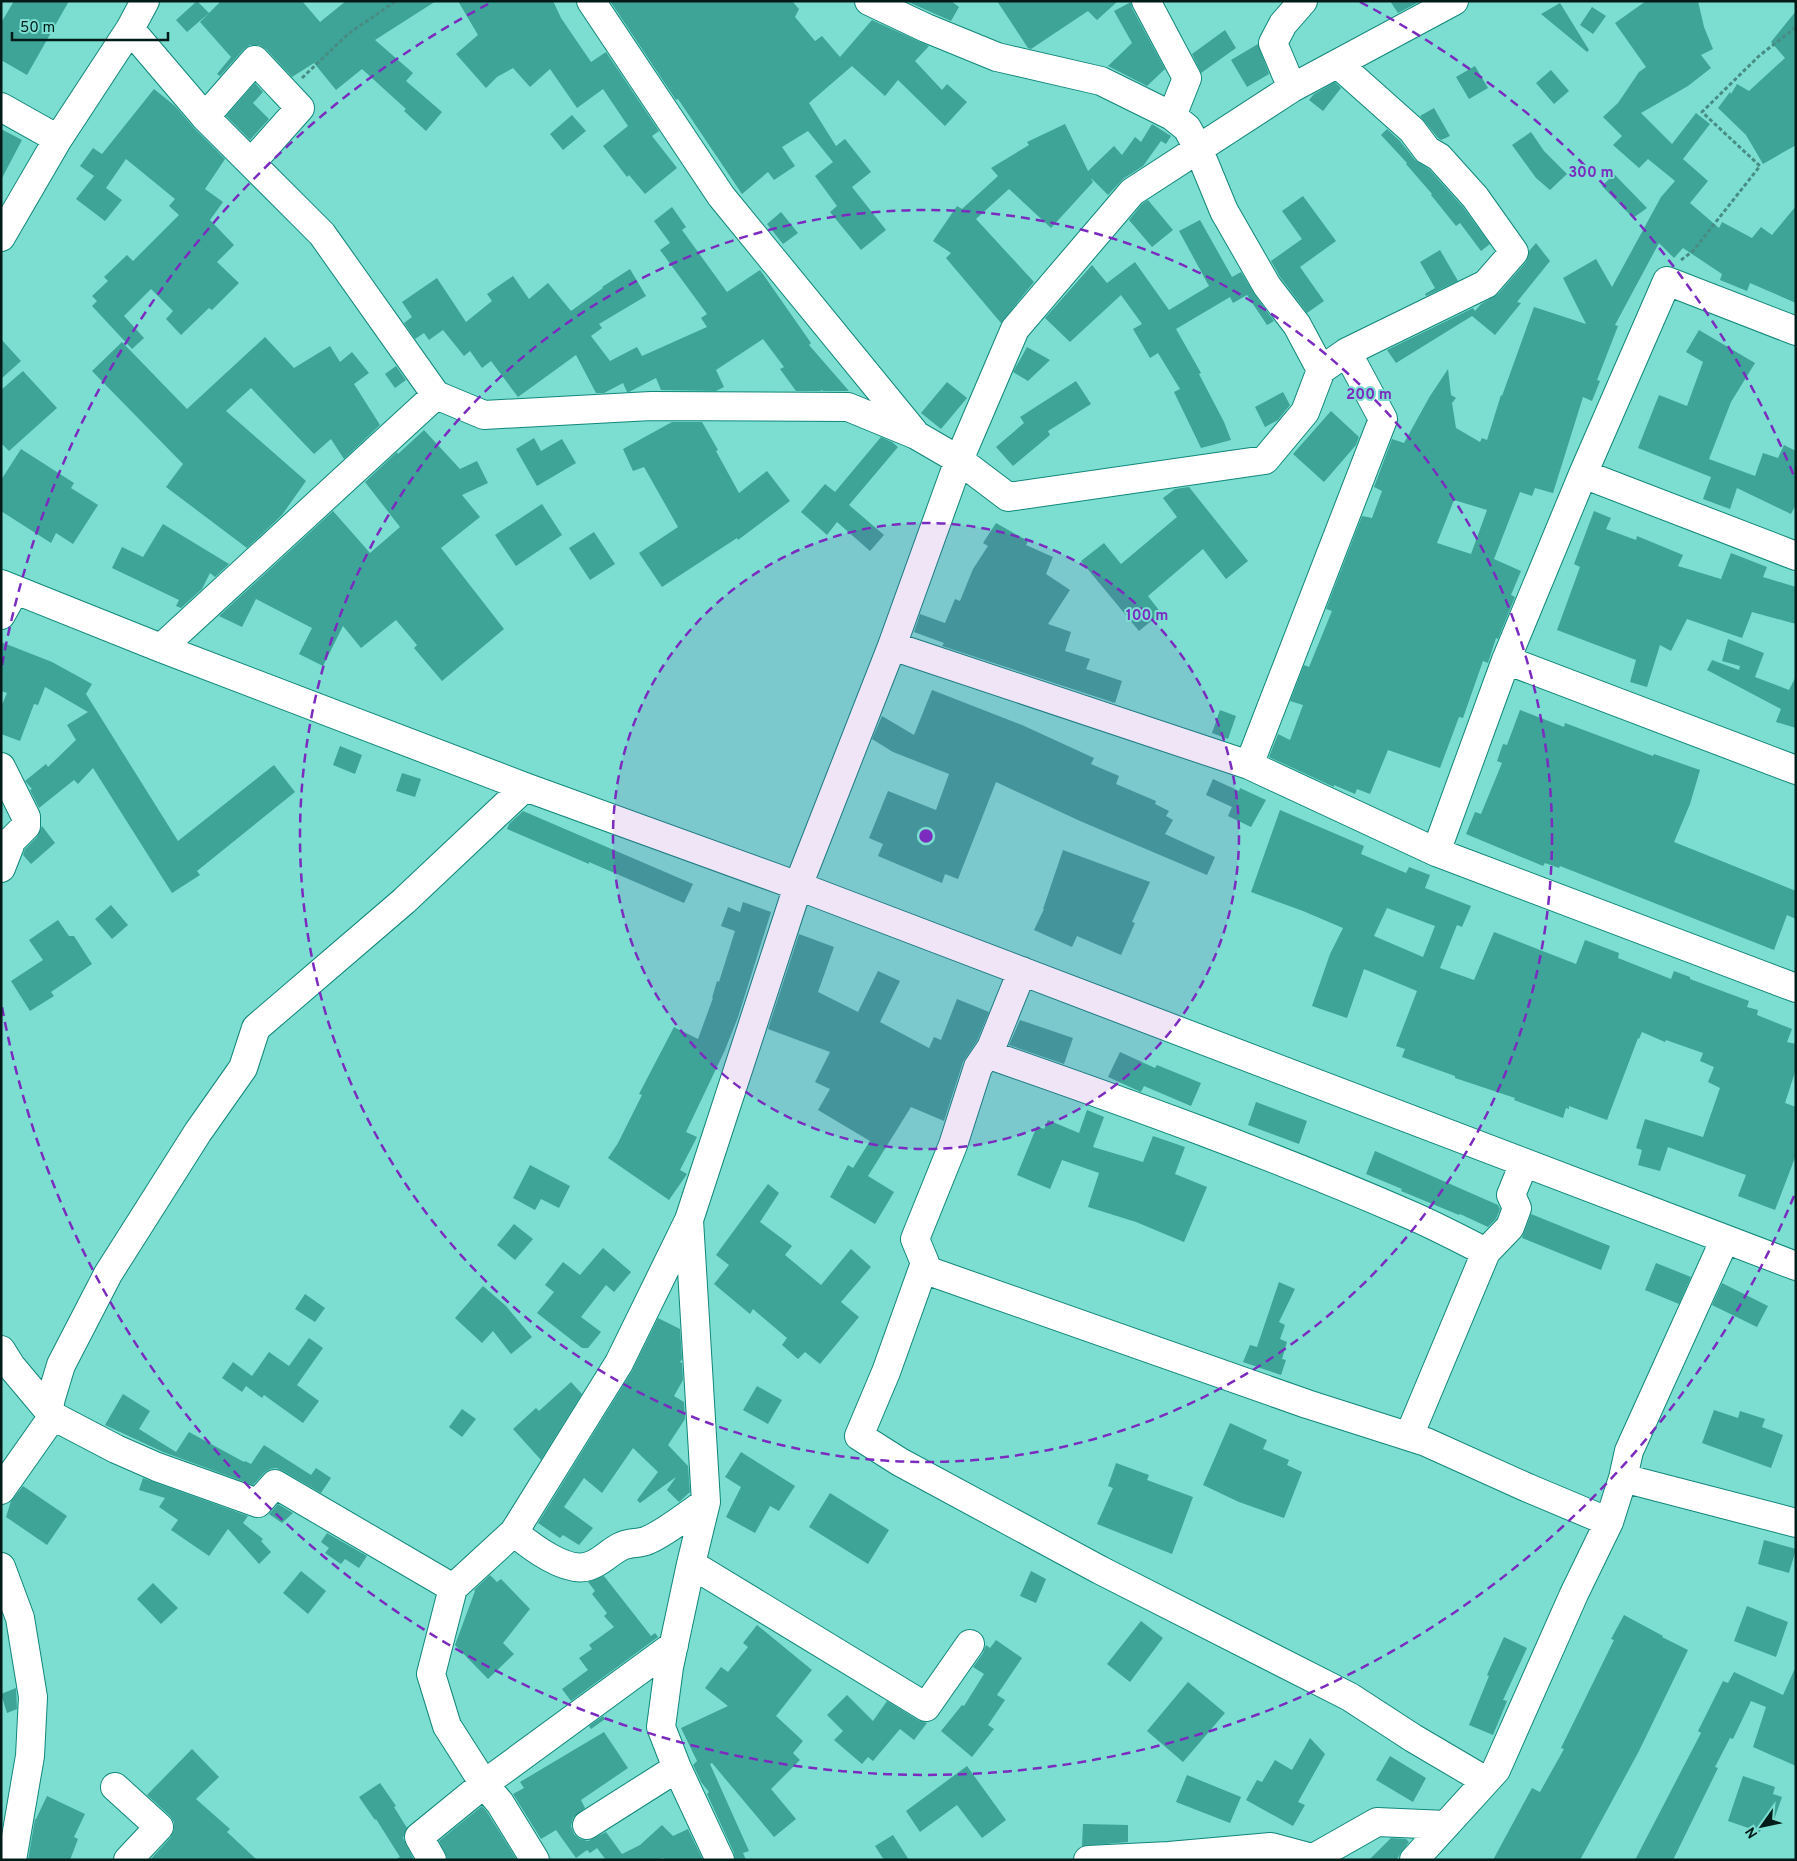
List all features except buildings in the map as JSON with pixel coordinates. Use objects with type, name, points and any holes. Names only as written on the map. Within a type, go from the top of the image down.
[{"type":"street","points":[[1,237],[58,139],[130,29],[145,1]]},
{"type":"street","points":[[591,1],[721,196],[916,435]]},
{"type":"street","points":[[869,1],[926,28],[997,57],[1101,81],[1172,116],[1187,128],[1198,148],[1224,211],[1267,286],[1297,325],[1321,370]]},
{"type":"street","points":[[1146,1],[1187,78],[1172,116]]},
{"type":"street","points":[[1292,88],[1273,43],[1284,24],[1303,1]]},
{"type":"street","points":[[535,1860],[500,1803],[484,1784],[447,1726],[431,1674],[453,1588],[514,1532],[619,1363],[689,1220],[798,886],[892,646],[959,460],[1015,329],[1132,192],[1292,88],[1454,1]]},
{"type":"street","points":[[130,29],[205,117],[322,234],[436,395],[484,416],[651,406],[848,407],[916,435],[959,460],[1008,497],[1265,460],[1305,412],[1321,370],[1347,352],[1486,284],[1514,252],[1475,197],[1439,158],[1427,150],[1412,130],[1338,64]]},
{"type":"street","points":[[205,117],[255,60],[300,108],[251,162]]},
{"type":"street","points":[[1,107],[58,139]]},
{"type":"street","points":[[1436,852],[1506,660],[1583,474],[1667,281],[1796,331]]},
{"type":"street","points":[[1249,765],[1383,419],[1347,352]]},
{"type":"street","points":[[161,648],[436,395]]},
{"type":"street","points":[[1583,474],[1796,556]]},
{"type":"street","points":[[1,615],[8,587],[161,648],[525,787],[798,886],[1796,1266]]},
{"type":"street","points":[[892,646],[1249,765],[1436,852],[1796,988]]},
{"type":"street","points":[[1506,660],[1796,770]]},
{"type":"street","points":[[1,767],[26,817],[26,826],[12,840],[1,868]]},
{"type":"street","points":[[52,1413],[49,1408],[61,1365],[108,1274],[198,1132],[243,1068],[256,1028],[404,901],[525,787]]},
{"type":"street","points":[[1022,971],[987,1054],[978,1067],[952,1144],[915,1239],[926,1262],[886,1372],[859,1436],[900,1462],[1073,1556],[1350,1697],[1412,1738],[1486,1782]]},
{"type":"street","points":[[987,1054],[1098,1092],[1263,1155],[1408,1214],[1486,1252]]},
{"type":"street","points":[[1409,1436],[1486,1252],[1510,1227],[1517,1208],[1511,1195],[1524,1163]]},
{"type":"street","points":[[689,1220],[706,1502],[690,1564],[669,1666],[661,1727],[677,1768],[720,1860]]},
{"type":"street","points":[[1414,1860],[1496,1770],[1574,1594],[1609,1522],[1623,1478],[1628,1451],[1725,1239]]},
{"type":"street","points":[[923,1269],[1307,1404],[1426,1442],[1609,1522]]},
{"type":"street","points":[[1,1350],[11,1366],[52,1413],[116,1449],[258,1503],[275,1484],[453,1588]]},
{"type":"street","points":[[1,1490],[52,1413]]},
{"type":"street","points":[[1623,1478],[1796,1523]]},
{"type":"street","points":[[514,1532],[529,1545],[556,1560],[573,1566],[587,1567],[605,1559],[620,1547],[649,1540],[706,1502]]},
{"type":"street","points":[[690,1564],[926,1708],[970,1644]]},
{"type":"street","points":[[1,1567],[20,1618],[33,1697],[30,1756],[12,1860]]},
{"type":"street","points":[[432,1860],[420,1837],[484,1784],[674,1645]]},
{"type":"street","points":[[587,1826],[677,1768]]},
{"type":"street","points":[[115,1787],[159,1827],[128,1860]]},
{"type":"street","points":[[1088,1860],[1271,1848],[1311,1859],[1377,1822],[1446,1825]]},
{"type":"path","points":[[286,92],[348,34],[396,1]]},
{"type":"path","points":[[1667,281],[1681,260],[1693,251],[1760,166],[1702,112],[1758,56],[1796,27]]}]
